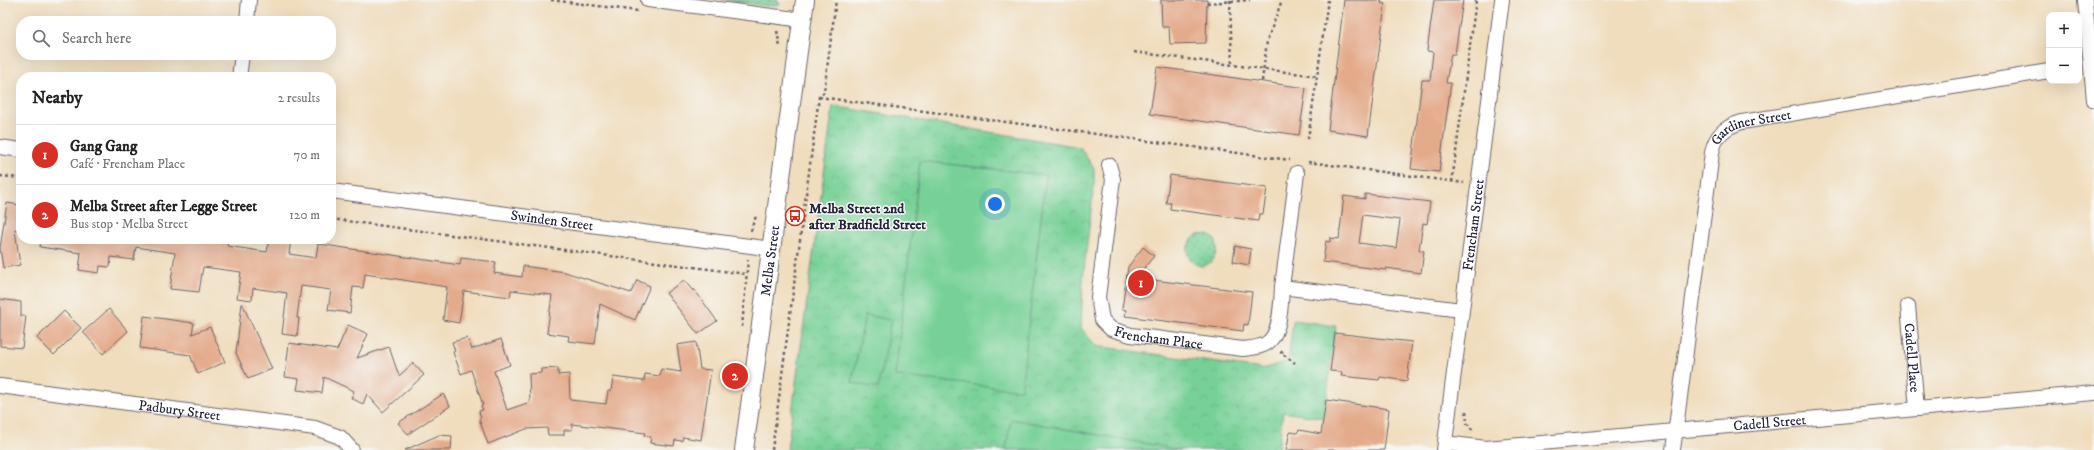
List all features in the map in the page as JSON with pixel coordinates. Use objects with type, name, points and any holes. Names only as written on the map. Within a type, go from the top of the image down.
[{"type":"street","points":[[247,16],[249,0]]},
{"type":"street","points":[[648,0],[803,20]]},
{"type":"street","name":"Melba Street","points":[[744,450],[773,249],[805,0]]},
{"type":"street","name":"Frencham Street","points":[[1444,447],[1502,0]]},
{"type":"street","points":[[2085,0],[2085,64],[2094,100]]},
{"type":"street","points":[[240,72],[241,60]]},
{"type":"street","name":"Gardiner Street","points":[[1673,450],[1712,153],[1714,144],[1719,134],[1730,125],[1742,122],[2046,71]]},
{"type":"street","points":[[0,147],[16,149]]},
{"type":"street","name":"Frencham Place","points":[[1109,165],[1113,179],[1098,297],[1102,320],[1111,329],[1131,335],[1243,350],[1260,347],[1268,343],[1274,336],[1278,322],[1298,165]]},
{"type":"street","name":"Swinden Street","points":[[336,192],[773,249]]},
{"type":"street","points":[[1282,287],[1461,310]]},
{"type":"street","name":"Cadell Place","points":[[1908,306],[1917,409]]},
{"type":"street","name":"Padbury Street","points":[[0,386],[315,428],[340,437],[352,450]]},
{"type":"street","name":"Cadell Street","points":[[1444,447],[1486,448],[2094,393]]},
{"type":"path","points":[[772,450],[819,97],[824,92],[836,0]]},
{"type":"path","points":[[1207,3],[1250,0]]},
{"type":"path","points":[[1262,82],[1267,41],[1282,0]]},
{"type":"path","points":[[1308,139],[1328,0]]},
{"type":"path","points":[[1452,182],[1476,0]]},
{"type":"path","points":[[1230,1],[1232,65]]},
{"type":"path","points":[[776,34],[781,52]]},
{"type":"path","points":[[1134,52],[1317,76]]},
{"type":"path","points":[[819,97],[1298,165],[1465,183]]},
{"type":"path","points":[[0,176],[16,178]]},
{"type":"path","points":[[336,220],[746,274]]},
{"type":"path","points":[[1466,414],[1467,423],[1475,434]]},
{"type":"green space","points":[[721,0],[778,0],[780,4],[768,6]]},
{"type":"green space","points":[[833,106],[1080,147],[1094,169],[1094,185],[1083,278],[1081,328],[1096,346],[1262,369],[1288,361],[1293,320],[1336,326],[1324,418],[1283,412],[1278,450],[787,450]]},
{"type":"green space","points":[[920,161],[1046,175],[1021,390],[895,376]]},
{"type":"green space","points":[[1198,235],[1209,235],[1215,240],[1217,247],[1211,261],[1205,265],[1198,265],[1190,259],[1187,252],[1190,242]]},
{"type":"green space","points":[[865,315],[891,320],[878,388],[852,383]]},
{"type":"green space","points":[[1011,419],[1181,450],[1006,450]]},
{"type":"building","points":[[1161,0],[1207,0],[1206,43],[1170,44],[1169,27],[1162,27]]},
{"type":"building","points":[[1344,0],[1382,0],[1381,3],[1385,4],[1368,136],[1328,130]]},
{"type":"building","points":[[1434,0],[1463,0],[1455,54],[1451,54],[1446,83],[1451,83],[1439,172],[1411,169],[1422,80],[1430,80],[1433,52],[1427,51]]},
{"type":"building","points":[[1157,67],[1306,88],[1299,135],[1150,114]]},
{"type":"building","points":[[1170,175],[1267,188],[1263,214],[1259,214],[1258,221],[1170,209],[1171,203],[1166,203]]},
{"type":"building","points":[[1365,194],[1430,202],[1427,224],[1423,223],[1419,250],[1424,251],[1421,273],[1323,262],[1326,241],[1330,242],[1330,238],[1339,239],[1344,196],[1365,199]],"holes":[[[1363,215],[1400,220],[1396,248],[1359,243]]]},
{"type":"building","points":[[7,203],[16,204],[15,229],[20,265],[3,268],[0,248]]},
{"type":"building","points":[[40,244],[227,244],[227,246],[267,252],[268,244],[290,244],[289,254],[316,258],[318,244],[460,265],[461,258],[496,262],[494,273],[522,277],[523,266],[565,272],[631,293],[637,280],[650,286],[635,320],[600,304],[595,344],[568,341],[569,336],[547,333],[552,295],[511,290],[510,297],[464,291],[459,323],[443,320],[447,287],[365,274],[363,288],[353,287],[350,313],[328,310],[331,290],[301,286],[297,318],[299,318],[297,336],[282,334],[287,293],[253,288],[252,300],[237,298],[241,272],[203,267],[199,292],[170,289],[175,253],[136,247],[134,260],[111,257],[110,267],[100,266],[99,273],[79,270],[81,253],[40,247]]},
{"type":"building","points":[[1235,246],[1251,249],[1249,265],[1233,262]]},
{"type":"building","points":[[1143,247],[1154,256],[1136,278],[1252,292],[1248,325],[1244,324],[1243,331],[1125,316],[1126,310],[1122,309],[1128,267]]},
{"type":"building","points":[[684,280],[693,291],[694,289],[717,321],[698,334],[666,293]]},
{"type":"building","points":[[0,299],[21,302],[21,316],[26,316],[22,348],[0,346]]},
{"type":"building","points":[[242,303],[272,369],[248,379],[236,353]]},
{"type":"building","points":[[109,309],[128,331],[103,354],[83,332]]},
{"type":"building","points":[[64,311],[81,328],[54,355],[37,338]]},
{"type":"building","points":[[144,316],[194,323],[192,334],[210,327],[225,362],[198,374],[190,355],[140,348]]},
{"type":"building","points":[[348,325],[368,334],[357,358],[389,347],[399,376],[413,363],[424,375],[383,412],[367,394],[363,404],[351,398],[354,391],[324,377],[322,393],[297,390],[299,379],[285,377],[289,343],[337,350]]},
{"type":"building","points":[[1335,333],[1412,342],[1407,381],[1380,377],[1379,380],[1341,376],[1342,372],[1330,371]]},
{"type":"building","points":[[467,338],[472,349],[501,339],[510,365],[494,371],[507,410],[530,402],[529,374],[541,373],[541,369],[558,368],[558,375],[569,374],[570,400],[606,404],[608,391],[611,391],[613,377],[644,381],[645,374],[660,376],[661,369],[681,372],[677,345],[696,342],[700,369],[711,370],[701,440],[683,437],[682,441],[675,440],[674,446],[650,443],[651,437],[644,436],[645,433],[572,424],[572,430],[564,430],[564,435],[548,435],[547,428],[526,429],[488,444],[479,419],[481,418],[479,411],[483,410],[481,405],[483,405],[471,370],[461,374],[453,352],[455,351],[452,342]]},
{"type":"building","points":[[443,394],[450,406],[408,434],[398,423]]},
{"type":"building","points":[[1326,400],[1389,409],[1384,450],[1286,450],[1290,432],[1297,433],[1299,430],[1321,434]]},
{"type":"building","points":[[439,435],[452,436],[451,450],[405,450]]},
{"type":"place","name":"Melba Street 2nd after Bradfield Street","points":[[795,216]]},
{"type":"place","name":"Gang Gang","points":[[1141,283]]},
{"type":"place","name":"Melba Street after Legge Street","points":[[735,376]]}]
